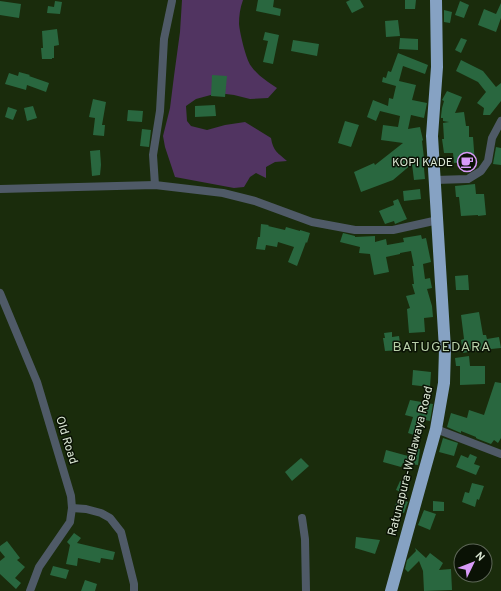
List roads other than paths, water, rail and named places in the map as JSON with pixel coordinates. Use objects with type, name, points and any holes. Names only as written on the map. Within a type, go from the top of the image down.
[{"type":"highway","name":"Ratunapura-Wellawaya Road","points":[[391,591],[436,428],[444,383],[445,349],[432,136],[437,67],[436,0]]},
{"type":"street","points":[[155,185],[153,155],[160,111],[164,40],[172,1]]},
{"type":"street","points":[[435,180],[468,179],[481,171],[488,161],[492,138],[501,121]]},
{"type":"street","points":[[0,189],[155,185],[223,193],[254,200],[312,222],[354,230],[393,230],[438,220]]},
{"type":"street","name":"Old Road","points":[[0,293],[37,382],[71,496],[72,508],[70,522],[39,567],[30,591]]},
{"type":"street","points":[[436,428],[501,454]]},
{"type":"street","points":[[72,508],[86,509],[101,513],[110,518],[120,532],[134,584],[134,591]]},
{"type":"street","points":[[302,518],[305,539],[306,591]]},
{"type":"place","name":"KOPI KADE","points":[[467,162]]},
{"type":"district","name":"BATUGEDARA","points":[[442,346]]}]
